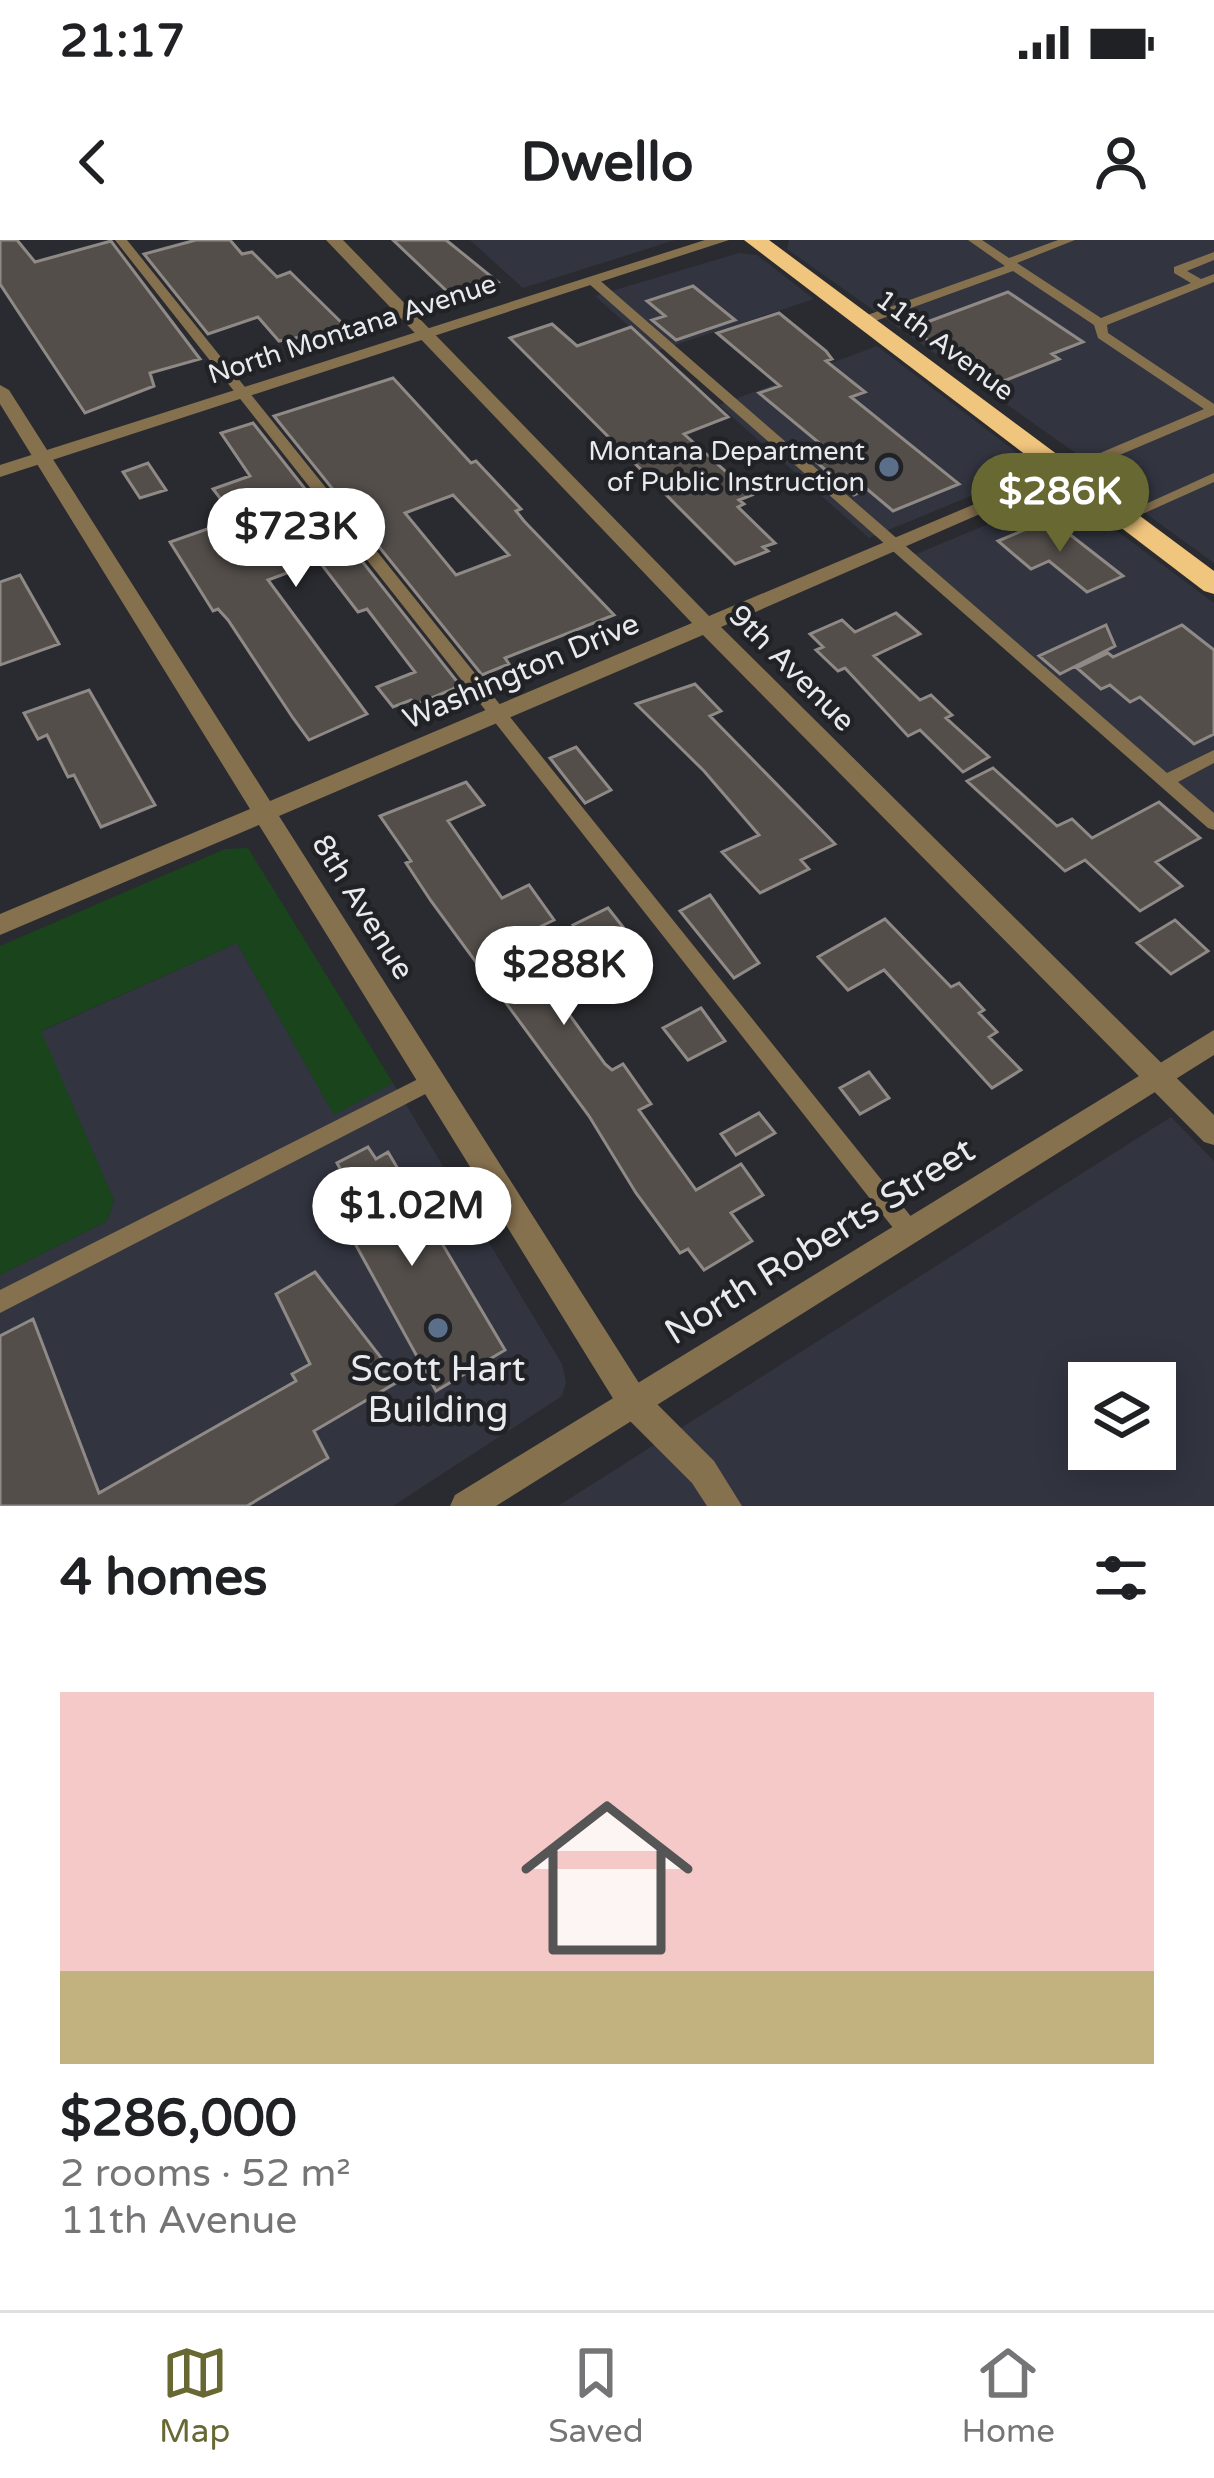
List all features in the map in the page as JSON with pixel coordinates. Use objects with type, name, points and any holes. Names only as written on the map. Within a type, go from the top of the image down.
[{"type":"highway","name":"11th Avenue","points":[[755,240],[1214,585]]},
{"type":"street","name":"9th Avenue","points":[[334,240],[706,625],[1214,1132]]},
{"type":"street","name":"North Montana Avenue","points":[[0,471],[721,240]]},
{"type":"street","name":"8th Avenue","points":[[0,390],[633,1402],[703,1472],[726,1506]]},
{"type":"street","name":"Washington Drive","points":[[1,922],[1065,473]]},
{"type":"street","name":"North Roberts Street","points":[[466,1506],[1214,1041]]},
{"type":"lane","points":[[121,240],[909,1231]]},
{"type":"lane","points":[[974,240],[1214,410]]},
{"type":"lane","points":[[863,321],[1069,240]]},
{"type":"lane","points":[[1207,281],[1178,270],[1214,256]]},
{"type":"lane","points":[[592,280],[1214,823]]},
{"type":"lane","points":[[1101,328],[1207,281]]},
{"type":"lane","points":[[1101,328],[1214,291]]},
{"type":"lane","points":[[1065,473],[1214,410]]},
{"type":"lane","points":[[1124,518],[1214,477]]},
{"type":"lane","points":[[1166,781],[1214,756]]},
{"type":"lane","points":[[0,1302],[432,1081]]},
{"type":"shaded area","points":[[470,240],[675,240],[523,288]]},
{"type":"shaded area","points":[[789,240],[1214,240],[1214,563],[1108,486],[1108,476],[787,249]]},
{"type":"shaded area","points":[[739,253],[757,255],[814,299],[657,351],[595,296]]},
{"type":"shaded area","points":[[877,346],[1029,462],[1029,472],[869,538],[719,405]]},
{"type":"shaded area","points":[[1056,496],[1075,500],[1214,603],[1214,829],[902,560]]},
{"type":"shaded area","points":[[237,943],[334,1114],[393,1083],[562,1364],[566,1382],[562,1396],[393,1506],[0,1506],[0,1275],[107,1221],[114,1201],[40,1032]]},
{"type":"shaded area","points":[[1171,1117],[1214,1161],[1214,1506],[558,1506]]},
{"type":"green space","points":[[248,848],[393,1083],[334,1115],[237,943],[41,1031],[114,1200],[107,1221],[0,1275],[0,946],[225,849]]},
{"type":"building","points":[[0,240],[17,240],[35,262],[111,241],[200,359],[150,373],[154,386],[85,413],[0,284]]},
{"type":"building","points":[[196,240],[230,240],[242,254],[252,252],[277,277],[290,272],[347,328],[279,341],[258,317],[208,334],[144,254]]},
{"type":"building","points":[[393,240],[446,240],[498,282],[451,295]]},
{"type":"building","points":[[693,286],[735,320],[676,340],[652,320],[665,316],[647,301]]},
{"type":"building","points":[[1008,292],[1083,342],[1052,354],[1059,359],[991,386],[911,328]]},
{"type":"building","points":[[779,313],[826,351],[832,359],[826,361],[865,392],[851,397],[959,484],[893,511],[867,489],[854,495],[806,453],[823,446],[759,393],[780,386],[717,333]]},
{"type":"building","points":[[552,324],[577,346],[631,327],[728,417],[684,434],[752,495],[739,500],[744,504],[738,507],[775,543],[763,547],[768,551],[735,564],[510,338]]},
{"type":"building","points":[[393,378],[471,463],[476,461],[521,509],[516,511],[524,521],[614,615],[505,658],[509,664],[482,675],[274,416]],"holes":[[[453,495],[509,555],[456,575],[405,513]]]},
{"type":"building","points":[[253,423],[459,684],[453,689],[415,705],[411,700],[393,707],[377,687],[415,672],[367,609],[358,612],[319,561],[268,580],[367,714],[309,740],[228,620],[218,609],[213,611],[170,542],[236,519],[213,489],[250,476],[221,433]]},
{"type":"building","points":[[148,463],[166,490],[140,498],[123,472]]},
{"type":"building","points":[[1050,519],[1123,576],[1087,592],[1049,561],[1031,569],[998,541]]},
{"type":"building","points":[[20,575],[59,644],[0,665],[0,582]]},
{"type":"building","points":[[896,613],[920,634],[874,656],[920,700],[931,695],[952,715],[946,718],[989,757],[963,772],[920,730],[908,736],[845,668],[838,671],[816,650],[823,647],[810,634],[842,620],[855,632]]},
{"type":"building","points":[[1106,625],[1115,646],[1060,674],[1039,656]]},
{"type":"building","points":[[1182,625],[1214,650],[1214,734],[1194,744],[1140,697],[1130,702],[1110,685],[1101,689],[1077,668]]},
{"type":"building","points":[[695,684],[721,711],[710,716],[835,844],[801,860],[809,869],[760,893],[722,852],[759,835],[704,771],[636,704]]},
{"type":"building","points":[[89,690],[155,805],[101,827],[47,735],[38,739],[24,713]]},
{"type":"building","points":[[576,747],[611,790],[585,803],[550,758]]},
{"type":"building","points":[[993,768],[1057,826],[1072,819],[1092,838],[1159,802],[1200,838],[1156,862],[1182,886],[1140,911],[1085,860],[1065,871],[967,781]]},
{"type":"building","points":[[466,782],[484,805],[448,821],[502,898],[529,885],[554,920],[517,938],[553,992],[605,1064],[612,1070],[623,1064],[651,1104],[639,1110],[696,1190],[741,1164],[763,1195],[731,1213],[752,1241],[704,1270],[688,1249],[680,1253],[636,1193],[589,1116],[431,901],[380,816]]},
{"type":"building","points":[[710,895],[759,963],[734,978],[680,911]]},
{"type":"building","points":[[608,908],[634,941],[598,960],[573,925]]},
{"type":"building","points":[[885,919],[951,987],[959,983],[984,1010],[979,1013],[997,1032],[989,1037],[1021,1070],[992,1088],[884,970],[848,990],[818,957]]},
{"type":"building","points":[[1175,920],[1208,951],[1171,974],[1137,943]]},
{"type":"building","points":[[701,1008],[725,1041],[688,1060],[663,1028]]},
{"type":"building","points":[[869,1072],[889,1098],[860,1114],[840,1088]]},
{"type":"building","points":[[759,1113],[775,1133],[736,1155],[721,1134]]},
{"type":"building","points":[[368,1147],[376,1159],[388,1152],[505,1350],[436,1391],[324,1187],[344,1176],[337,1163]]},
{"type":"building","name":"Scott Hart Building","points":[[315,1272],[399,1381],[314,1431],[328,1458],[247,1506],[0,1506],[0,1336],[33,1319],[99,1493],[296,1381],[292,1374],[310,1364],[276,1294]]},
{"type":"place","name":"Montana Department of Public Instruction","points":[[889,467]]},
{"type":"place","name":"Scott Hart Building","points":[[438,1328]]}]
